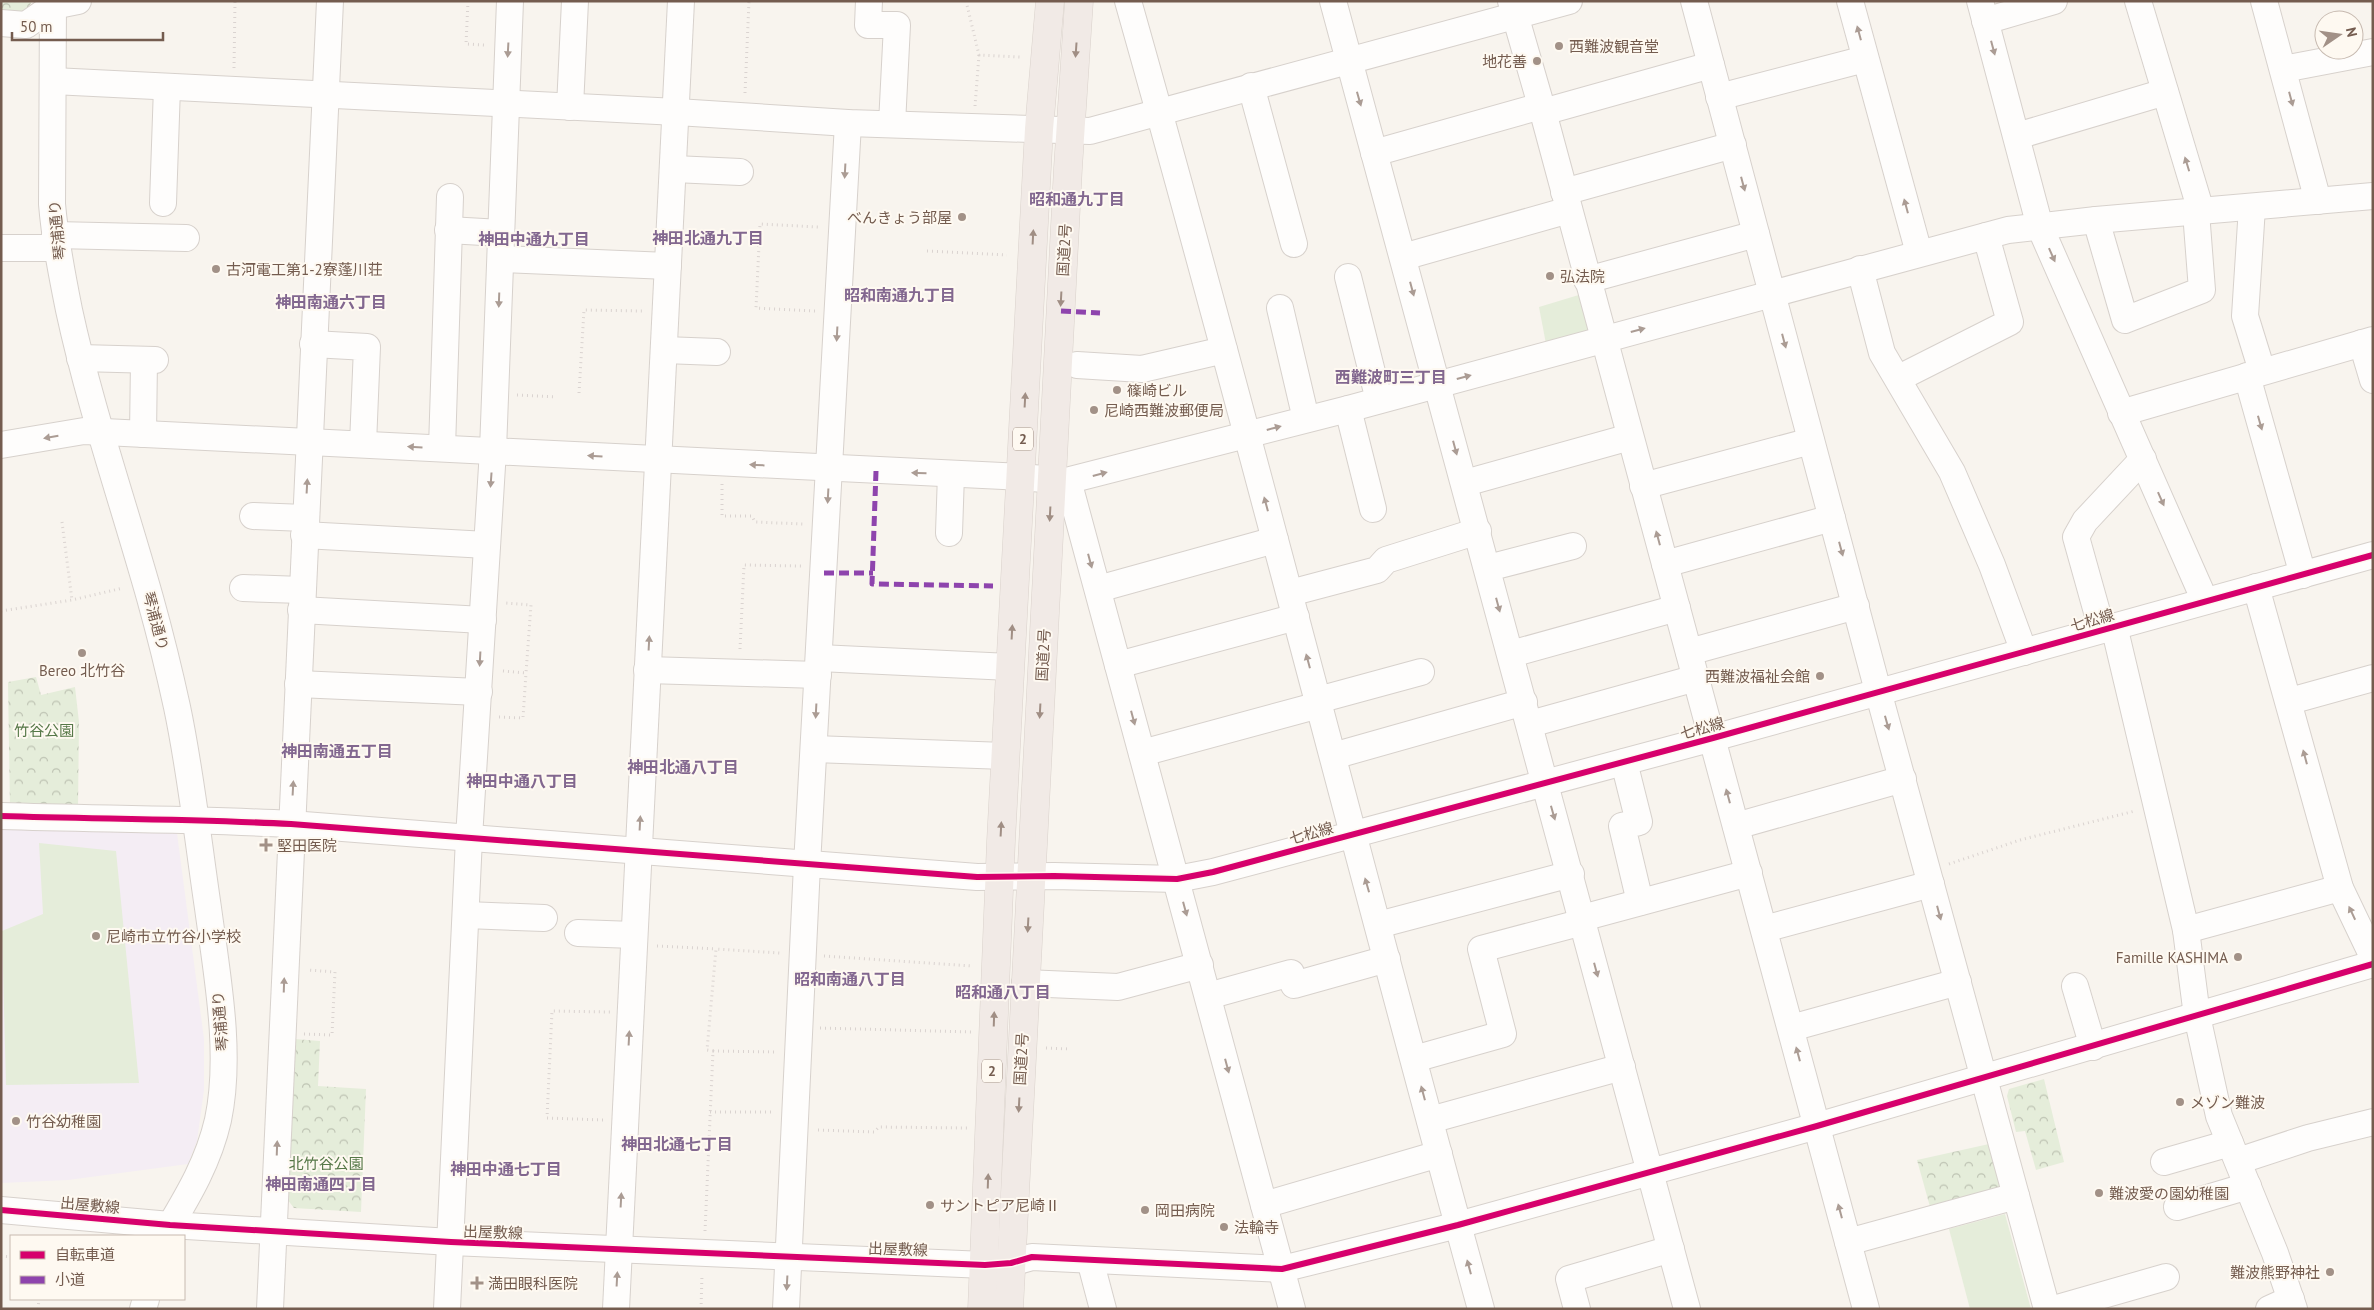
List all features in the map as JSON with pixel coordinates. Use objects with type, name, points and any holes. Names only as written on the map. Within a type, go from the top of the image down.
[{"type":"highway","name":"国道2号","points":[[1009,1309],[998,1264],[999,878],[1039,129],[1050,1]]},
{"type":"highway","name":"国道2号","points":[[982,1309],[998,1264],[1025,983],[1059,481],[1070,130],[1080,1]]},
{"type":"street","points":[[270,1309],[330,1]]},
{"type":"street","points":[[447,1309],[470,838],[493,450],[510,1]]},
{"type":"street","points":[[570,107],[575,1]]},
{"type":"street","points":[[616,1309],[657,460],[677,112],[681,1]]},
{"type":"street","points":[[869,1],[868,25],[897,25],[892,124]]},
{"type":"street","points":[[1128,1],[1247,434],[1319,702],[1352,835],[1481,1309]]},
{"type":"street","points":[[1333,1],[1478,531],[1687,1309]]},
{"type":"street","points":[[53,81],[677,112],[848,123],[1090,131],[1348,61],[1513,8],[1569,1]]},
{"type":"street","points":[[1694,1],[1878,691],[2047,1309]]},
{"type":"street","points":[[1850,1],[1919,253]]},
{"type":"street","points":[[2054,1],[1983,11],[2040,228],[2205,601]]},
{"type":"street","points":[[2096,220],[2125,320],[2202,290],[2198,211],[2138,1]]},
{"type":"street","points":[[2264,1],[2318,201]]},
{"type":"street","points":[[1,22],[26,24],[61,3]]},
{"type":"street","name":"琴浦通り","points":[[61,3],[53,81],[51,244],[80,358],[92,432],[129,525],[179,715],[188,819],[218,994],[223,1079],[218,1122],[211,1146],[194,1187],[167,1231]]},
{"type":"street","points":[[1513,8],[1713,738],[1866,1309]]},
{"type":"street","points":[[2283,69],[2373,52]]},
{"type":"street","points":[[1719,97],[1865,58]]},
{"type":"street","points":[[1374,153],[1711,65]]},
{"type":"street","points":[[1251,86],[1294,244]]},
{"type":"street","points":[[163,203],[167,87]]},
{"type":"street","points":[[2017,136],[2165,92]]},
{"type":"street","points":[[786,1309],[807,865],[848,123]]},
{"type":"street","points":[[1403,257],[1732,145]]},
{"type":"street","points":[[674,169],[740,172]]},
{"type":"street","points":[[1,445],[92,432],[493,450],[722,464],[1020,477],[1059,481],[1379,400],[1772,294],[1860,268],[2008,230],[2040,228],[2096,220],[2373,196]]},
{"type":"street","points":[[442,448],[450,197]]},
{"type":"street","points":[[2252,207],[2245,316],[2254,373],[2303,574]]},
{"type":"street","points":[[448,230],[501,233]]},
{"type":"street","points":[[1587,280],[1756,234]]},
{"type":"street","points":[[1899,378],[2010,322],[1986,236]]},
{"type":"street","points":[[1,248],[186,238]]},
{"type":"street","points":[[51,244],[92,432],[188,819]]},
{"type":"street","points":[[501,259],[668,266]]},
{"type":"street","points":[[1860,268],[1882,353],[1899,378],[1952,472],[1992,565],[2024,652]]},
{"type":"street","points":[[1348,277],[1379,400]]},
{"type":"street","points":[[1280,308],[1306,419]]},
{"type":"street","points":[[2121,413],[2368,341],[2373,380]]},
{"type":"street","points":[[314,344],[367,347],[363,444]]},
{"type":"street","points":[[664,350],[716,352]]},
{"type":"street","points":[[1076,365],[1142,369],[1224,350]]},
{"type":"street","points":[[80,358],[149,360],[143,434]]},
{"type":"street","points":[[1348,408],[1373,509]]},
{"type":"street","points":[[1465,483],[1630,437]]},
{"type":"street","points":[[1644,486],[1812,441]]},
{"type":"street","points":[[2143,459],[2085,521],[2076,537],[2108,628],[2157,805],[2186,930],[2197,1016],[2219,1116],[2248,1186],[2285,1305]]},
{"type":"street","points":[[949,533],[951,474]]},
{"type":"street","points":[[1059,481],[1070,488],[1292,1309]]},
{"type":"street","points":[[253,516],[305,526],[487,545]]},
{"type":"street","points":[[1665,564],[1832,518]]},
{"type":"street","points":[[1118,665],[1293,605],[1377,570],[1386,560],[1478,531]]},
{"type":"street","points":[[1098,590],[1275,540]]},
{"type":"street","points":[[1488,568],[1573,546]]},
{"type":"street","name":"七松線","points":[[1,816],[188,819],[291,824],[638,850],[807,865],[999,878],[1031,876],[1177,879],[1213,872],[1713,738],[2373,555]]},
{"type":"street","points":[[2256,587],[2290,701],[2340,888],[2373,957]]},
{"type":"street","points":[[243,588],[302,600],[483,611]]},
{"type":"street","points":[[1689,652],[1856,606]]},
{"type":"street","points":[[1511,654],[1677,608]]},
{"type":"street","points":[[647,670],[739,672],[818,667],[1010,667]]},
{"type":"street","points":[[1142,753],[1421,672]]},
{"type":"street","points":[[1333,756],[1696,678]]},
{"type":"street","points":[[2290,701],[2373,678]]},
{"type":"street","points":[[298,684],[478,693]]},
{"type":"street","points":[[814,749],[1005,756]]},
{"type":"street","points":[[1624,762],[1639,822],[1622,826],[1640,902]]},
{"type":"street","points":[[1736,826],[1903,779]]},
{"type":"street","points":[[1414,1059],[1503,1034],[1481,949],[1640,902],[1749,873]]},
{"type":"street","points":[[1378,925],[1570,874]]},
{"type":"street","points":[[1764,929],[1930,878]]},
{"type":"street","points":[[2186,930],[2340,888]]},
{"type":"street","points":[[466,915],[544,918]]},
{"type":"street","points":[[578,933],[634,940]]},
{"type":"street","points":[[1208,996],[1291,973],[1294,985],[1387,959]]},
{"type":"street","name":"出屋敷線","points":[[1,1210],[167,1231],[274,1232],[451,1242],[998,1264],[1032,1257],[1282,1269],[1458,1225],[1817,1126],[2373,964]]},
{"type":"street","points":[[1025,983],[1118,987],[1200,965]]},
{"type":"street","points":[[1791,1028],[1958,982]]},
{"type":"street","points":[[2075,986],[2094,1046]]},
{"type":"street","points":[[1430,1120],[1622,1067]]},
{"type":"street","points":[[2164,1162],[2234,1152],[2308,1138],[2373,1122]]},
{"type":"street","points":[[1264,1205],[1439,1154]]},
{"type":"street","points":[[2177,1207],[2248,1186]]},
{"type":"street","points":[[1848,1242],[2016,1196]]},
{"type":"street","points":[[1577,1309],[1569,1279],[1671,1249]]},
{"type":"street","points":[[1090,1260],[1102,1309]]},
{"type":"street","points":[[2054,1309],[2166,1277]]},
{"type":"path","points":[[233,90],[235,1]]},
{"type":"path","points":[[468,1],[466,44],[509,46]]},
{"type":"path","points":[[744,116],[749,1]]},
{"type":"path","points":[[966,1],[979,54],[973,127]]},
{"type":"path","points":[[979,54],[1021,57]]},
{"type":"path","points":[[838,312],[756,308],[758,261],[760,224],[842,228]]},
{"type":"path","points":[[927,251],[1007,255]]},
{"type":"path","points":[[580,393],[584,310],[666,311]]},
{"type":"path","points":[[495,394],[556,397]]},
{"type":"path","points":[[722,464],[722,516],[752,516],[755,522],[826,525]]},
{"type":"path","points":[[62,522],[72,600]]},
{"type":"path","points":[[739,672],[744,565],[824,566]]},
{"type":"path","points":[[1,610],[72,600],[129,586]]},
{"type":"path","points":[[478,693],[523,718],[531,605],[483,611]]},
{"type":"path","points":[[478,693],[526,673]]},
{"type":"path","points":[[1930,878],[2020,840],[2157,805]]},
{"type":"path","points":[[634,940],[716,949]]},
{"type":"path","points":[[282,1033],[332,1035],[335,972],[285,968]]},
{"type":"path","points":[[625,1121],[547,1118],[551,1020],[552,1011],[630,1012]]},
{"type":"path","points":[[713,1051],[799,1040],[972,1032]]},
{"type":"path","points":[[1043,1048],[1070,1049]]},
{"type":"path","points":[[710,1112],[874,1132],[879,1127],[970,1128]]},
{"type":"path","points":[[701,1309],[702,1271]]},
{"type":"shaded area","name":"尼崎市立竹谷小学校","points":[[1,825],[177,833],[204,1039],[204,1090],[197,1141],[188,1164],[68,1180],[1,1183]]},
{"type":"green space","points":[[1,1],[32,1],[25,15],[1,13]]},
{"type":"green space","points":[[1582,294],[1590,325],[1587,334],[1546,344],[1539,307]]},
{"type":"green space","name":"竹谷公園","points":[[36,677],[41,695],[75,687],[79,722],[78,809],[10,809],[8,682]]},
{"type":"green space","points":[[39,843],[116,851],[139,1083],[6,1085],[2,931],[43,914]]},
{"type":"green space","name":"北竹谷公園","points":[[294,1039],[320,1041],[318,1086],[366,1089],[361,1212],[294,1208],[287,1199]]},
{"type":"green space","points":[[2044,1079],[2064,1162],[2036,1170],[2025,1131],[2016,1132],[2007,1096],[2009,1089]]},
{"type":"green space","points":[[1989,1144],[2002,1193],[1932,1214],[1917,1160]]},
{"type":"green space","points":[[2005,1214],[2031,1309],[1970,1309],[1949,1229]]},
{"type":"marked path","points":[[1061,311],[1100,313]]},
{"type":"marked path","points":[[876,471],[872,584],[993,586]]},
{"type":"marked path","points":[[824,573],[873,573]]},
{"type":"cycle path","points":[[1,816],[291,824],[977,877],[1054,876],[1177,879],[1213,872],[1713,738],[2373,555]]},
{"type":"cycle path","points":[[1,1210],[170,1225],[451,1242],[985,1265],[1011,1263],[1032,1257],[1282,1269],[1458,1225],[1817,1126],[2373,964]]},
{"type":"place","name":"西難波観音堂","points":[[1559,46]]},
{"type":"place","name":"地花善","points":[[1537,61]]},
{"type":"place","name":"べんきょう部屋","points":[[962,217]]},
{"type":"place","name":"古河電工第1-2寮蓬川荘","points":[[216,269]]},
{"type":"place","name":"弘法院","points":[[1550,276]]},
{"type":"place","name":"篠崎ビル","points":[[1117,390]]},
{"type":"place","name":"尼崎西難波郵便局","points":[[1094,410]]},
{"type":"place","name":"Bereo 北竹谷","points":[[82,653]]},
{"type":"place","name":"西難波福祉会館","points":[[1820,676]]},
{"type":"place","name":"堅田医院","points":[[266,845]]},
{"type":"place","name":"尼崎市立竹谷小学校","points":[[96,936]]},
{"type":"place","name":"Famille KASHIMA","points":[[2238,957]]},
{"type":"place","name":"メゾン難波","points":[[2180,1102]]},
{"type":"place","name":"竹谷幼稚園","points":[[16,1121]]},
{"type":"place","name":"難波愛の園幼稚園","points":[[2099,1193]]},
{"type":"place","name":"サントピア尼崎Ⅱ","points":[[930,1205]]},
{"type":"place","name":"岡田病院","points":[[1145,1210]]},
{"type":"place","name":"法輪寺","points":[[1224,1227]]},
{"type":"place","name":"難波熊野神社","points":[[2330,1272]]},
{"type":"place","name":"満田眼科医院","points":[[477,1283]]},
{"type":"district","name":"昭和通九丁目","points":[[1077,199]]},
{"type":"district","name":"神田北通九丁目","points":[[708,238]]},
{"type":"district","name":"神田中通九丁目","points":[[534,239]]},
{"type":"district","name":"昭和南通九丁目","points":[[900,295]]},
{"type":"district","name":"神田南通六丁目","points":[[331,302]]},
{"type":"district","name":"西難波町三丁目","points":[[1391,377]]},
{"type":"district","name":"神田南通五丁目","points":[[337,751]]},
{"type":"district","name":"神田北通八丁目","points":[[683,767]]},
{"type":"district","name":"神田中通八丁目","points":[[522,781]]},
{"type":"district","name":"昭和南通八丁目","points":[[850,979]]},
{"type":"district","name":"昭和通八丁目","points":[[1003,992]]},
{"type":"district","name":"神田北通七丁目","points":[[677,1144]]},
{"type":"district","name":"神田中通七丁目","points":[[506,1169]]},
{"type":"district","name":"神田南通四丁目","points":[[321,1184]]}]
